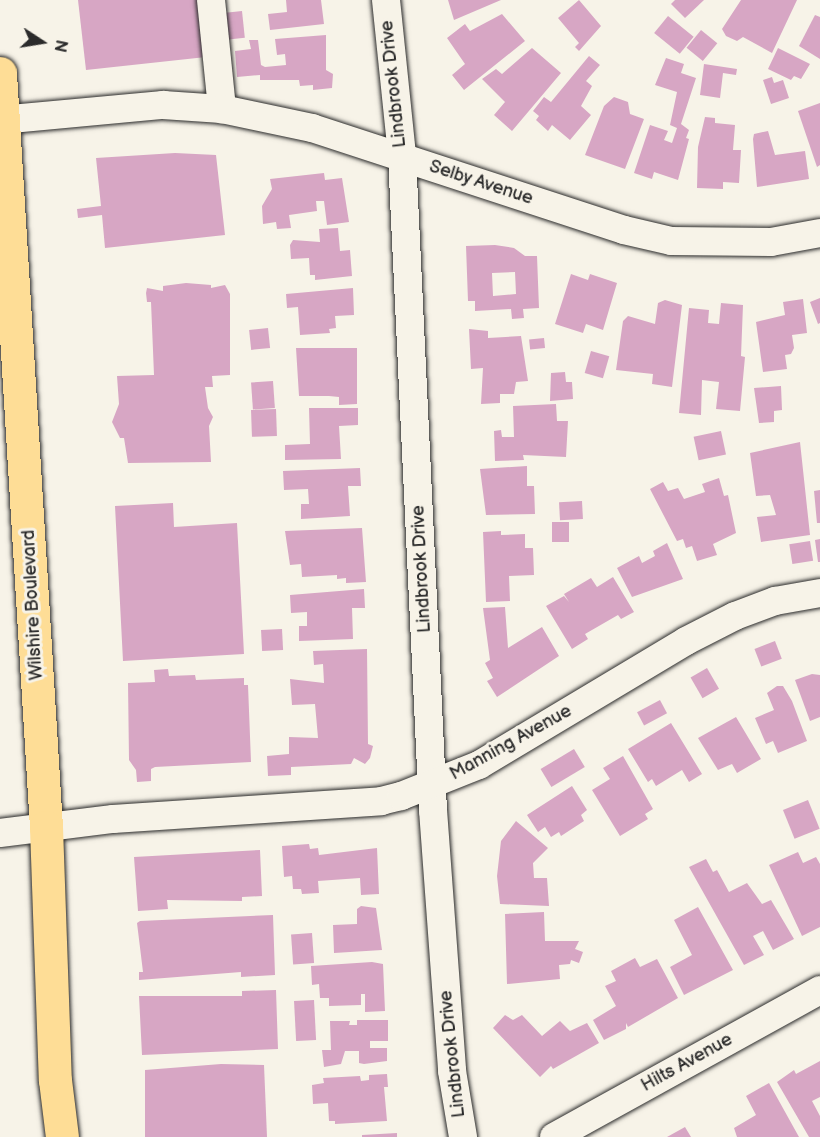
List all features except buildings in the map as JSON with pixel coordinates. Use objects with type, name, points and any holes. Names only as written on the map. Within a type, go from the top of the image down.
[{"type":"main road","name":"Wilshire Boulevard","points":[[0,73],[9,355],[46,827],[54,1072],[62,1137]]},
{"type":"street","points":[[211,0],[222,109]]},
{"type":"street","name":"Lindbrook Drive","points":[[386,0],[402,156],[432,786],[452,1071],[463,1137]]},
{"type":"street","name":"Selby Avenue","points":[[2,120],[163,105],[222,109],[312,128],[624,231],[671,241],[771,242],[820,233]]},
{"type":"street","name":"Manning Avenue","points":[[0,833],[46,827],[381,801],[432,786],[479,765],[686,641],[735,616],[775,602],[820,593]]},
{"type":"street","name":"Hilts Avenue","points":[[554,1137],[820,990]]}]
